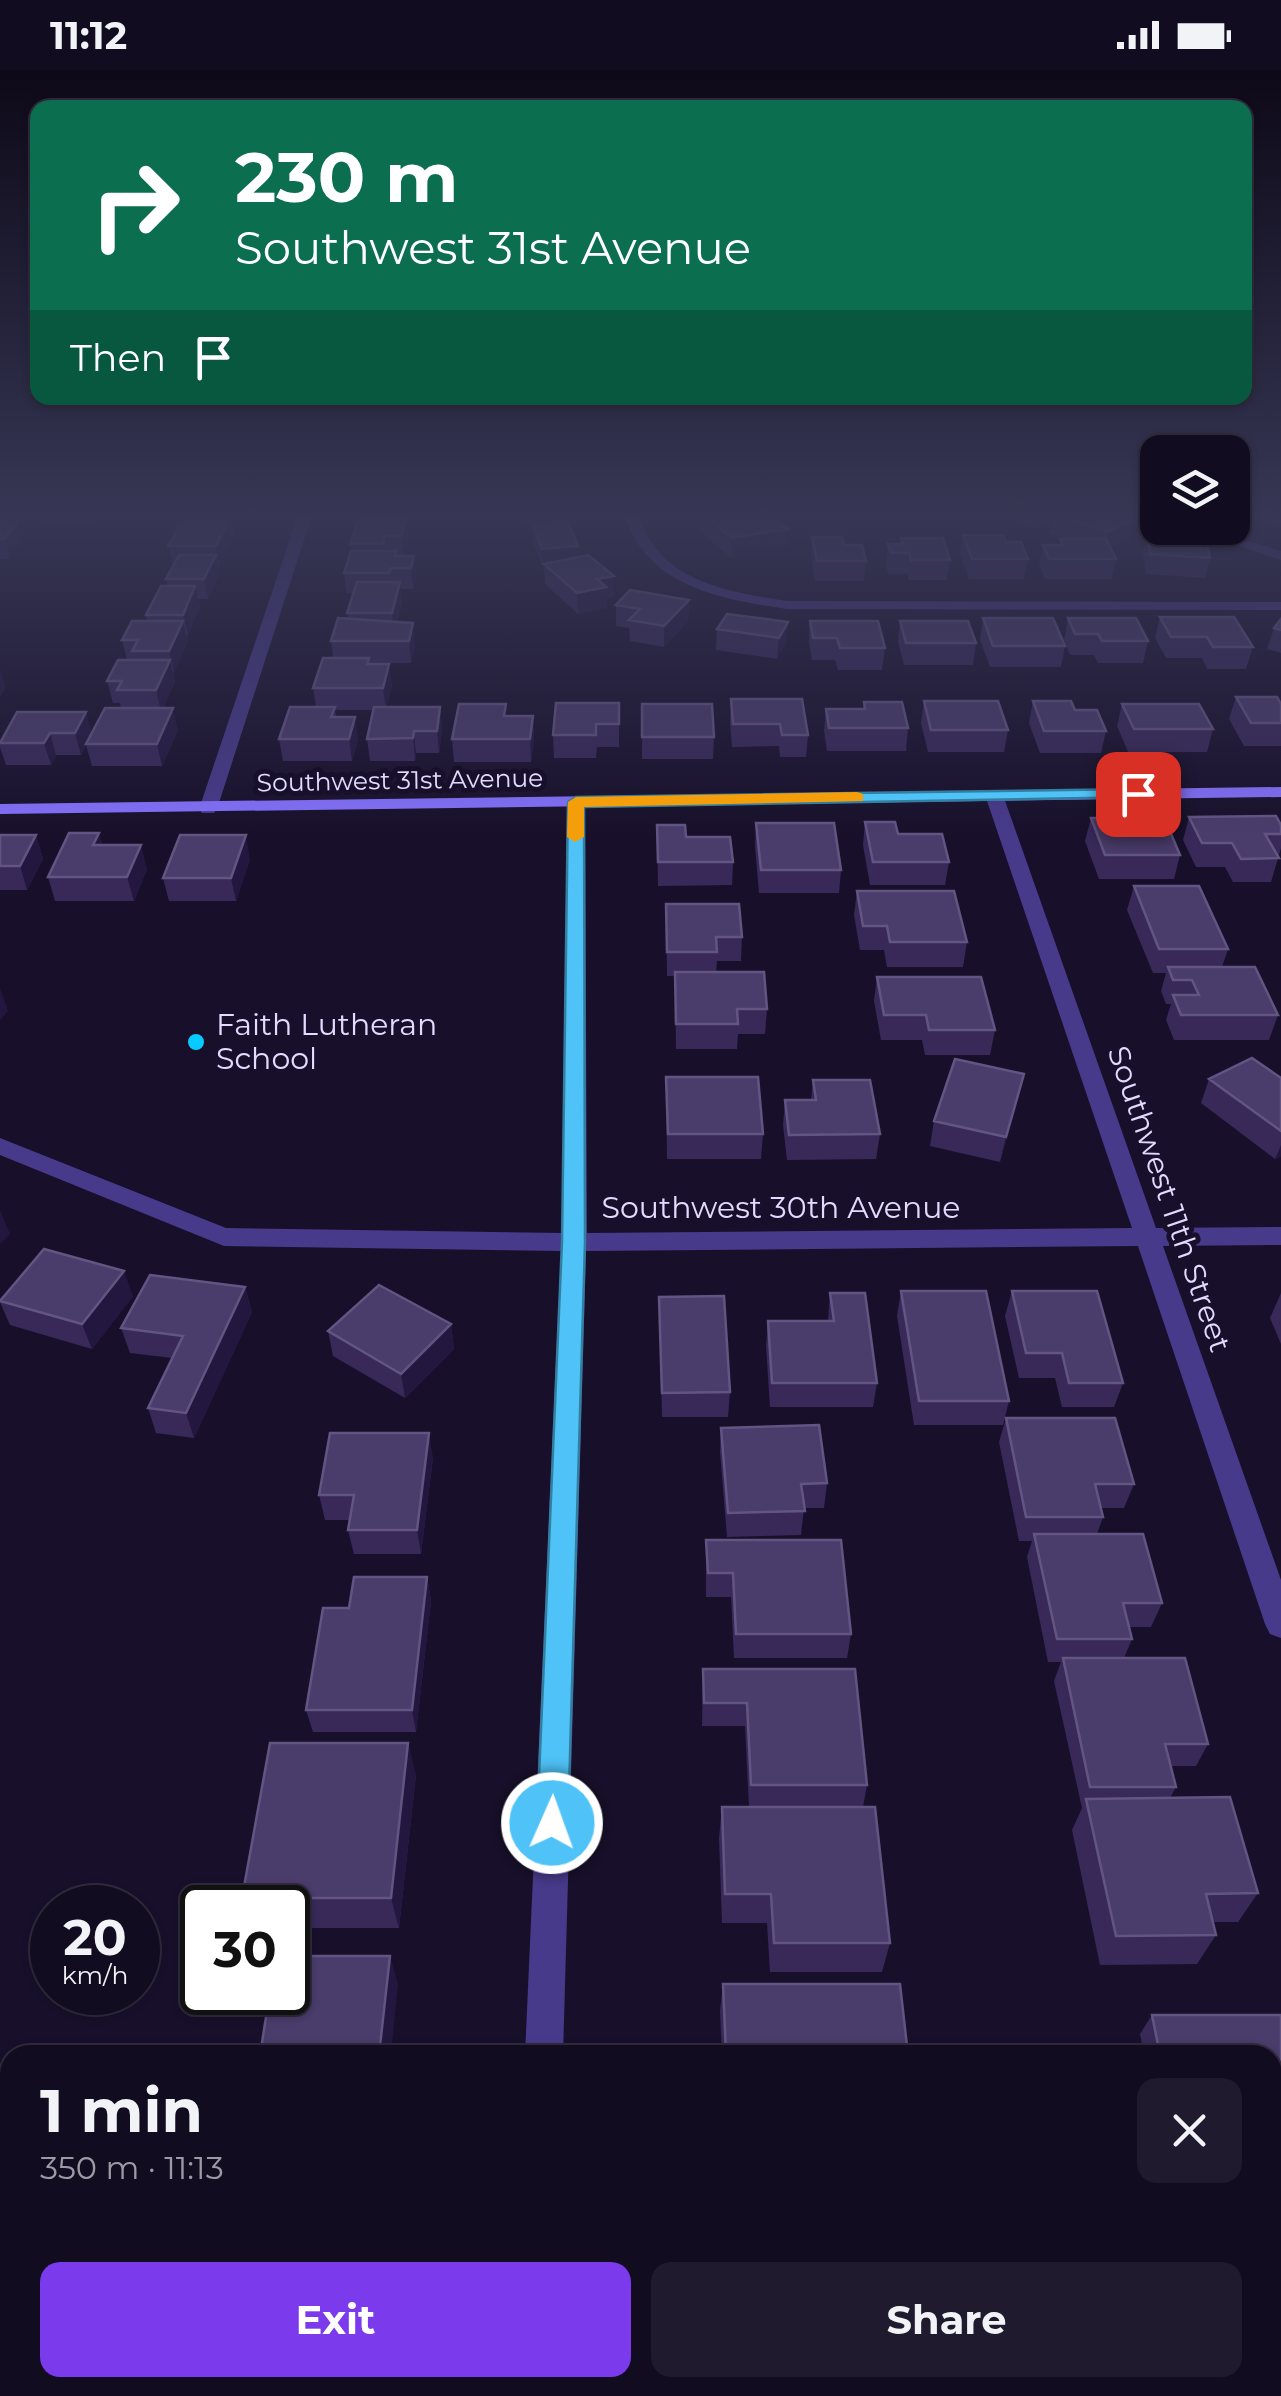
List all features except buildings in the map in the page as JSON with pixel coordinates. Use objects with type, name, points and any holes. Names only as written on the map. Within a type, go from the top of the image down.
[{"type":"main road","name":"Southwest 31st Avenue","points":[[0,809],[1281,792]]},
{"type":"street","points":[[208,808],[270,621]]},
{"type":"street","name":"Southwest 11th Street","points":[[994,795],[1281,1624]]},
{"type":"street","points":[[544,2045],[574,1242],[576,802]]},
{"type":"street","name":"Southwest 30th Avenue","points":[[0,1146],[224,1237],[574,1242],[1281,1236]]},
{"type":"slow traffic","points":[[575,837],[576,802],[857,797]]},
{"type":"place","name":"Faith Lutheran School","points":[[196,1042]]},
{"type":"route","points":[[552,1823],[574,1242],[576,802],[1138,794]]}]
